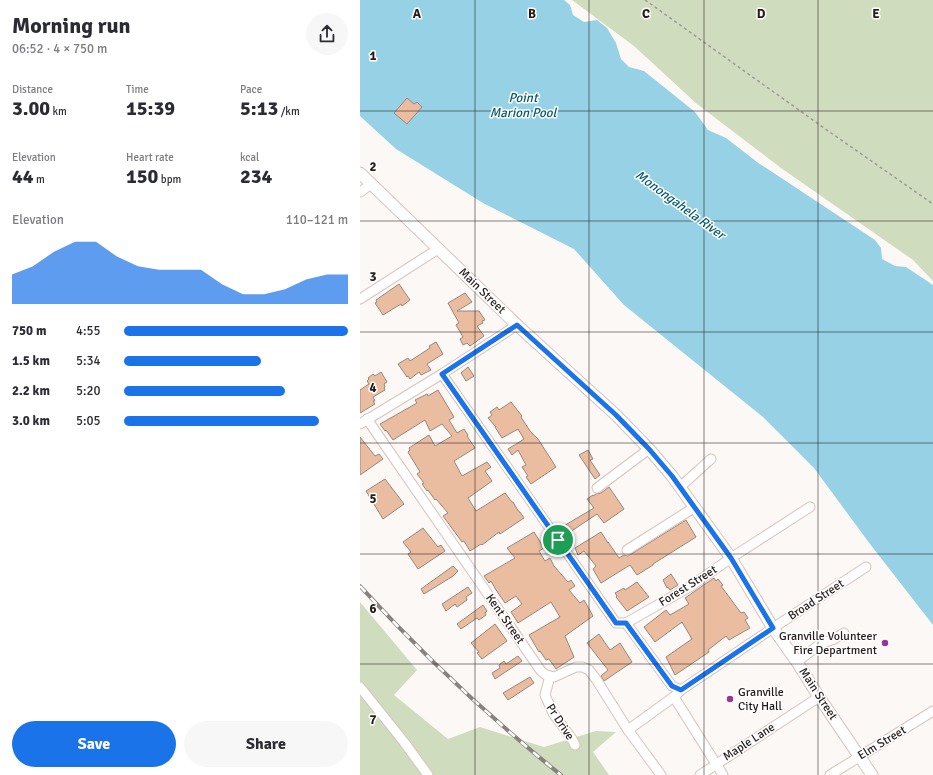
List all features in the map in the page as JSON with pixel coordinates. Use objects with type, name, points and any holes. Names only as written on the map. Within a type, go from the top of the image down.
[{"type":"main road","name":"Main Street","points":[[360,173],[517,325],[616,415],[649,449],[680,487],[731,558],[773,628],[872,775]]},
{"type":"street","points":[[360,192],[371,184]]},
{"type":"street","points":[[360,299],[438,249]]},
{"type":"street","points":[[364,421],[442,374],[517,325]]},
{"type":"street","points":[[442,374],[616,623],[626,623],[672,686],[681,690]]},
{"type":"street","name":"Kent Street","points":[[364,421],[541,670],[546,675],[550,676]]},
{"type":"street","points":[[597,488],[649,449]]},
{"type":"street","points":[[680,487],[711,459]]},
{"type":"street","points":[[627,550],[695,507]]},
{"type":"street","name":"Forest Street","points":[[626,623],[691,586],[731,558],[810,507]]},
{"type":"street","name":"Broad Street","points":[[628,730],[674,697],[681,690],[866,567]]},
{"type":"street","points":[[797,662],[820,644],[834,639],[844,633]]},
{"type":"street","points":[[550,676],[554,677],[576,666],[589,670],[628,730],[661,775]]},
{"type":"street","name":"Pr Drive","points":[[550,676],[544,695],[553,713],[575,745]]},
{"type":"street","points":[[360,687],[428,775]]},
{"type":"street","points":[[674,697],[723,775]]},
{"type":"street","name":"Maple Lane","points":[[700,775],[819,697]]},
{"type":"street","name":"Elm Street","points":[[830,775],[933,711]]},
{"type":"path","points":[[645,0],[933,204]]},
{"type":"green space","points":[[572,0],[933,0],[933,281],[913,260],[781,168],[697,104],[634,46]]},
{"type":"green space","points":[[360,602],[417,670],[394,695],[448,739],[480,727],[544,747],[596,731],[616,732],[593,752],[609,775],[360,775]]},
{"type":"water","name":"Point Marion Pool","points":[[360,0],[564,0],[570,5],[573,15],[584,22],[597,20],[607,28],[616,43],[621,59],[629,67],[644,71],[695,112],[708,130],[726,138],[757,162],[875,240],[881,248],[882,259],[895,266],[906,267],[933,285],[933,625],[870,544],[814,468],[763,417],[624,305],[574,249],[483,203],[396,149],[360,116]]},
{"type":"building","points":[[407,98],[414,104],[417,102],[422,107],[407,124],[394,113]]},
{"type":"building","points":[[399,284],[410,300],[402,306],[401,304],[383,315],[375,303],[377,302],[376,300]]},
{"type":"building","points":[[465,293],[472,302],[457,311],[479,311],[485,320],[477,326],[484,336],[470,346],[467,343],[463,345],[460,339],[463,337],[456,325],[459,323],[448,303]]},
{"type":"building","points":[[436,342],[443,354],[427,364],[431,370],[421,375],[419,372],[410,379],[408,376],[407,377],[398,364],[408,358],[410,361],[430,348],[429,346]]},
{"type":"building","points":[[468,367],[474,376],[466,381],[461,373]]},
{"type":"building","points":[[381,372],[387,382],[384,384],[385,390],[373,397],[375,404],[360,413],[360,390],[369,384],[367,381],[369,379],[368,378],[373,374],[375,376]]},
{"type":"building","points":[[438,390],[454,417],[449,420],[457,433],[464,429],[475,448],[454,461],[462,476],[487,462],[491,467],[485,471],[492,481],[468,498],[476,511],[505,493],[524,518],[470,551],[464,541],[462,542],[443,516],[448,513],[422,484],[424,483],[417,474],[420,472],[408,452],[410,450],[409,448],[429,435],[435,446],[452,436],[442,424],[430,431],[425,420],[393,440],[380,424],[417,403],[415,400],[427,394],[428,396]]},
{"type":"building","points":[[511,402],[556,467],[531,484],[522,467],[526,465],[518,450],[512,455],[508,449],[524,439],[518,429],[502,438],[496,427],[488,418],[492,415],[490,412],[497,407],[499,410]]},
{"type":"building","points":[[360,437],[375,456],[379,454],[383,459],[360,475]]},
{"type":"building","points":[[588,450],[593,459],[590,460],[600,475],[595,479],[579,455]]},
{"type":"building","points":[[385,479],[404,504],[383,519],[366,491]]},
{"type":"building","points":[[609,487],[624,509],[604,523],[597,514],[567,534],[562,527],[594,508],[587,499],[593,495],[601,493]]},
{"type":"building","points":[[686,520],[696,537],[637,575],[630,565],[601,583],[593,569],[596,566],[584,551],[578,555],[575,548],[601,532],[619,558],[624,555],[628,556]]},
{"type":"building","points":[[423,528],[438,547],[441,545],[445,551],[418,569],[408,554],[411,552],[403,542]]},
{"type":"building","points":[[534,532],[544,548],[539,551],[545,561],[550,558],[554,566],[568,582],[571,580],[575,586],[569,590],[580,603],[584,600],[593,616],[565,636],[574,657],[556,669],[549,659],[546,660],[540,651],[539,652],[529,635],[560,617],[551,602],[518,623],[511,612],[522,604],[516,596],[505,603],[491,581],[489,583],[484,576],[515,558],[507,548]]},
{"type":"building","points":[[453,566],[458,571],[453,576],[424,594],[421,589]]},
{"type":"building","points":[[671,574],[678,585],[670,590],[668,587],[667,588],[663,580]]},
{"type":"building","points":[[714,578],[716,581],[718,579],[723,585],[721,586],[741,613],[744,612],[748,618],[745,620],[750,628],[729,640],[726,636],[708,650],[709,652],[675,675],[666,657],[692,639],[682,622],[655,642],[644,627],[666,610],[670,615],[689,604],[685,598]]},
{"type":"building","points":[[637,582],[649,597],[627,611],[616,597],[617,596],[615,593],[624,588],[625,590]]},
{"type":"building","points":[[468,587],[472,593],[466,597],[467,600],[457,607],[455,604],[446,611],[442,604]]},
{"type":"building","points":[[483,605],[487,611],[485,613],[486,615],[479,620],[477,618],[461,629],[457,624]]},
{"type":"building","points":[[495,624],[507,641],[482,659],[477,653],[479,652],[471,643]]},
{"type":"building","points":[[599,634],[610,650],[620,643],[632,662],[604,681],[601,676],[608,670],[587,643]]},
{"type":"building","points":[[518,656],[522,661],[495,679],[492,673],[500,668],[499,665],[504,661],[506,664]]},
{"type":"building","points":[[530,677],[534,683],[508,700],[503,693]]},
{"type":"railway","points":[[360,586],[457,685],[508,731],[561,775]]},
{"type":"place","name":"Granville Volunteer Fire Department","points":[[885,643]]},
{"type":"place","name":"Granville City Hall","points":[[730,699]]},
{"type":"route","points":[[517,325],[616,415],[649,449],[672,476],[731,558],[773,628],[681,690],[672,686],[626,623],[616,623],[558,540],[442,374],[517,325]]},
{"type":"water label","name":"Monongahela River","points":[[680,205]]}]
